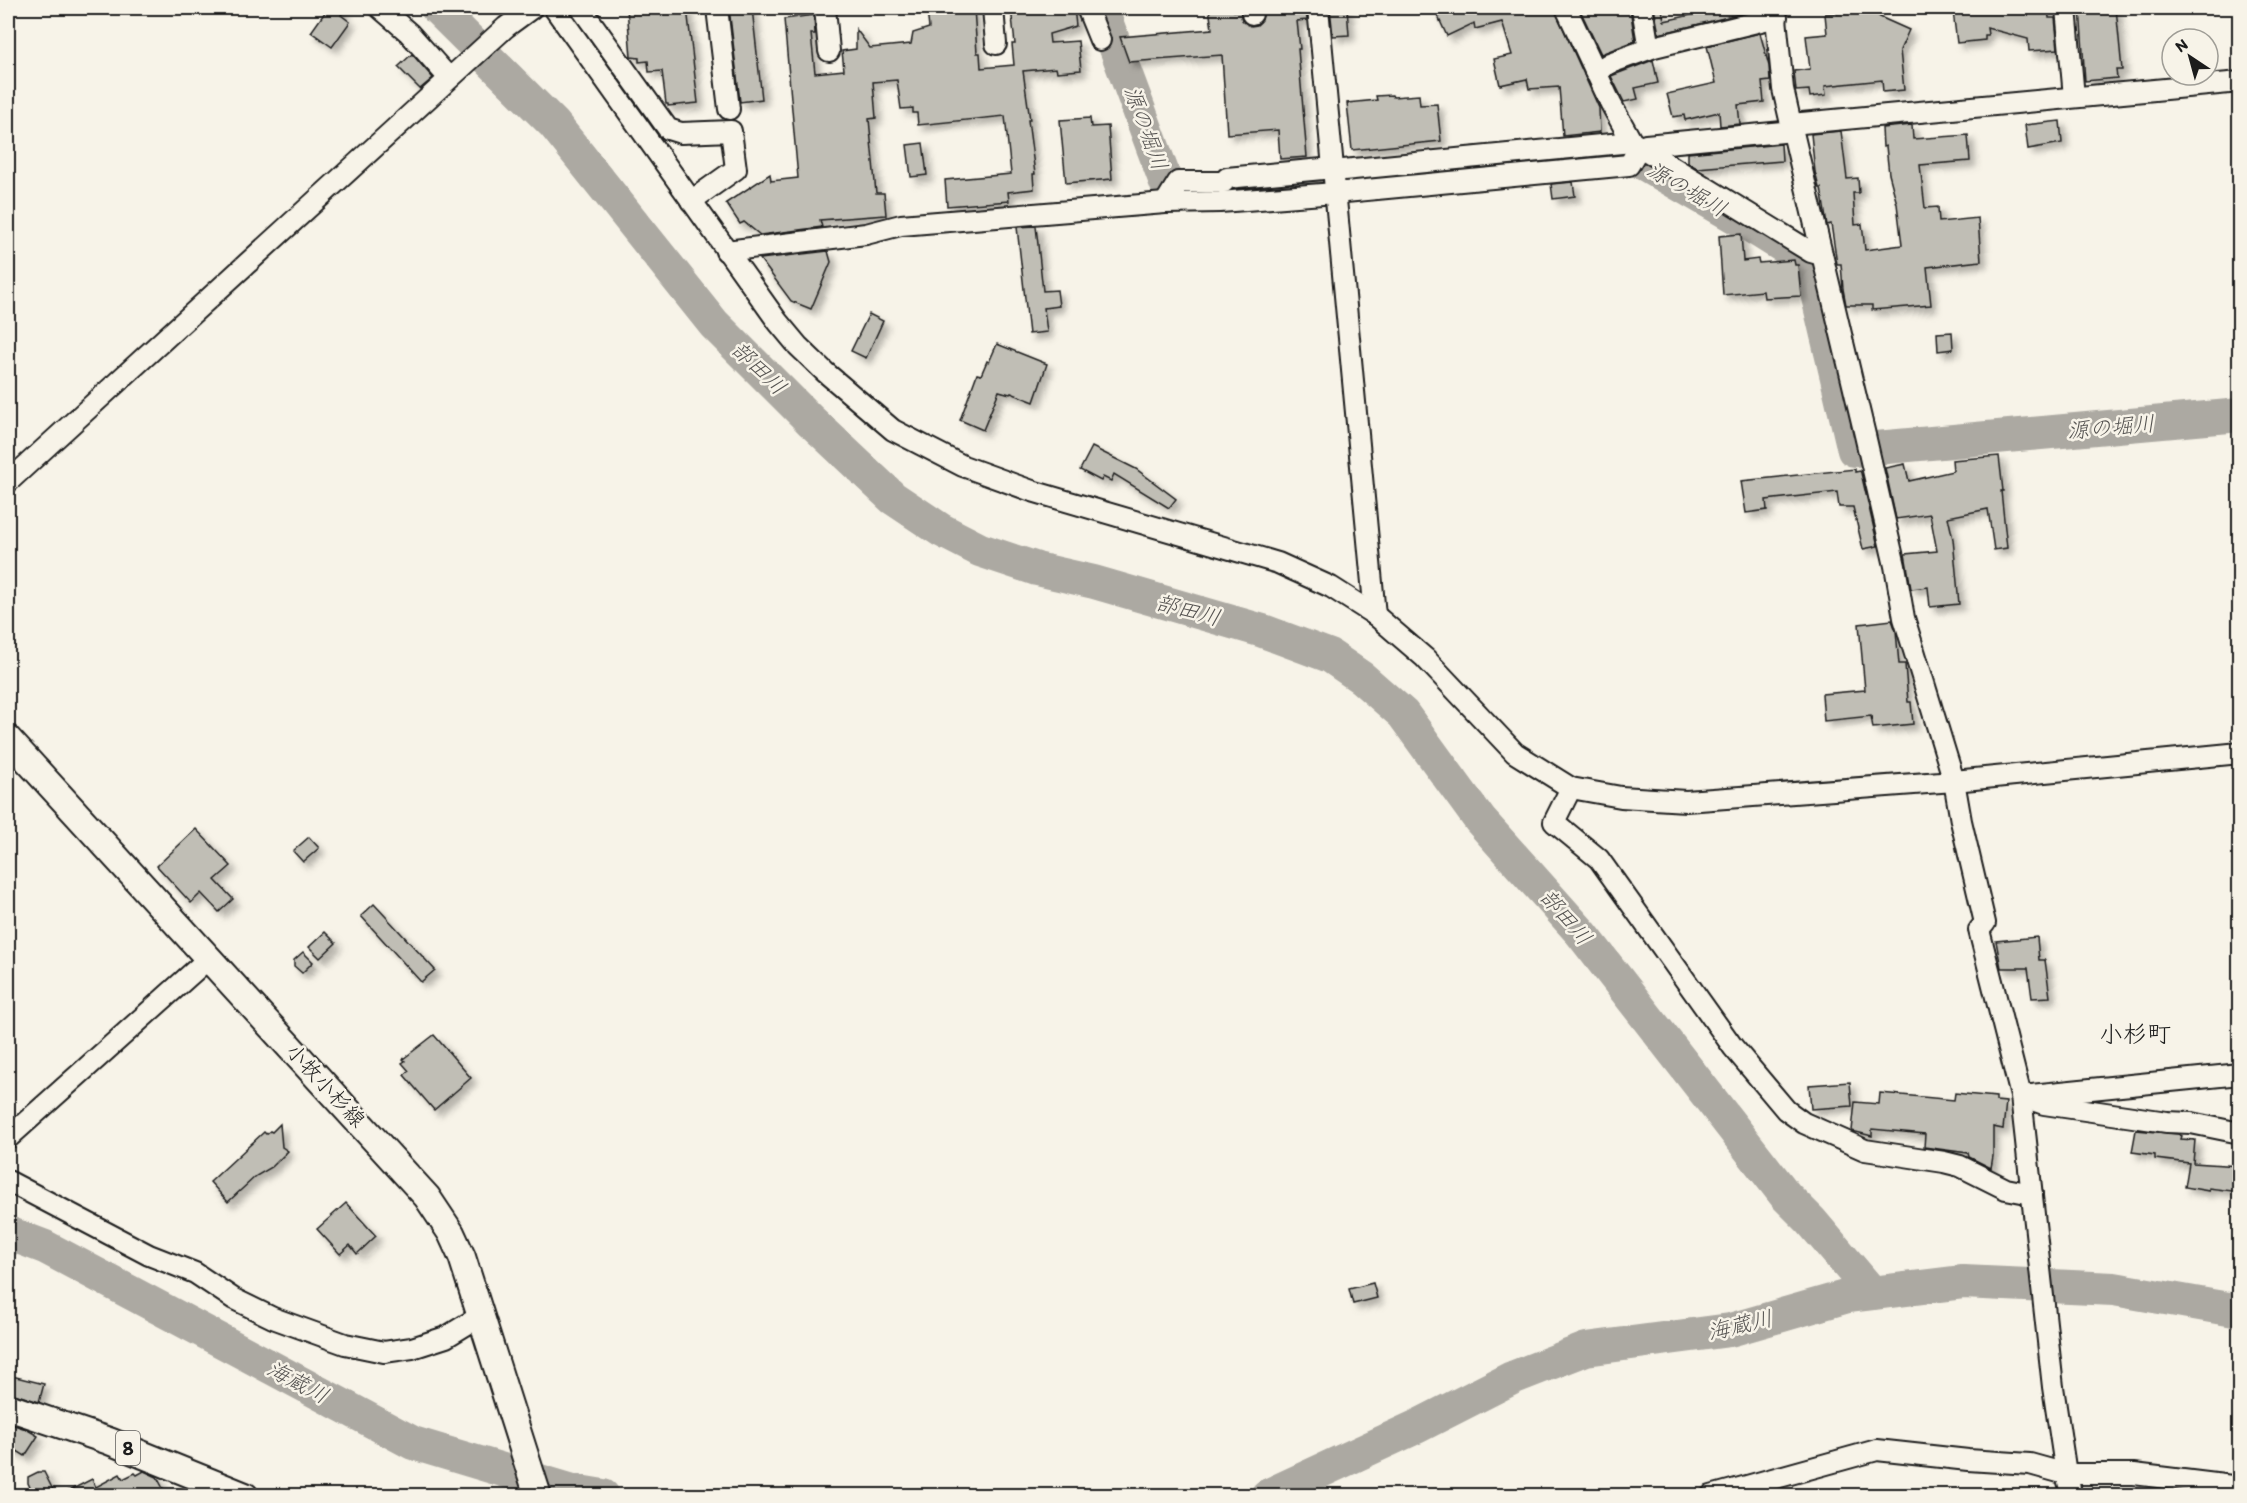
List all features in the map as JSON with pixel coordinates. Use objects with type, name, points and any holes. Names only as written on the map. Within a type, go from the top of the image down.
[{"type":"main road","name":"小牧小杉線","points":[[8,739],[427,1197],[455,1241],[482,1315],[538,1496]]},
{"type":"main road","name":"8","points":[[8,1407],[109,1441],[245,1496]]},
{"type":"street","points":[[380,8],[456,73]]},
{"type":"street","points":[[8,482],[506,27],[532,8]]},
{"type":"street","points":[[554,8],[726,251],[798,346],[893,430],[963,466],[1032,491],[1278,563],[1331,587],[1375,615],[1425,658],[1515,753],[1570,788],[1621,797],[1686,801],[1954,781],[2240,753]]},
{"type":"street","points":[[581,8],[668,129],[681,133],[731,131],[736,169],[691,201]]},
{"type":"street","points":[[717,8],[729,109]]},
{"type":"street","points":[[825,8],[829,51]]},
{"type":"street","points":[[993,8],[996,44]]},
{"type":"street","points":[[1087,8],[1100,40]]},
{"type":"street","points":[[1318,8],[1375,615]]},
{"type":"street","points":[[1566,8],[1634,151],[1811,252],[1822,255]]},
{"type":"street","points":[[1642,8],[1649,49]]},
{"type":"street","points":[[2066,8],[2074,97]]},
{"type":"street","points":[[1595,72],[1610,63],[1649,49],[1776,12],[1783,89],[1895,566],[1904,618],[1954,781],[1985,923],[1979,930],[2021,1096],[2053,1388],[2066,1474],[2072,1496]]},
{"type":"street","points":[[726,251],[866,234],[901,225],[1165,203],[1220,201],[1334,179],[1634,151],[1655,144],[1792,127],[2240,82]]},
{"type":"street","points":[[1165,203],[1178,182],[1224,182],[1227,178],[1334,179]]},
{"type":"street","points":[[1570,788],[1554,822],[1599,859],[1733,1047],[1786,1110],[1804,1123],[1865,1150],[1960,1166],[2006,1189],[2032,1197]]},
{"type":"street","points":[[8,1138],[209,958]]},
{"type":"street","points":[[2021,1096],[2122,1084],[2240,1074]]},
{"type":"street","points":[[2021,1096],[2044,1104],[2167,1122],[2191,1123],[2240,1133]]},
{"type":"street","points":[[8,1181],[148,1256],[195,1273],[234,1299],[273,1318],[345,1344],[384,1352],[412,1348],[446,1337],[482,1315]]},
{"type":"street","points":[[1711,1496],[1877,1450],[2030,1464],[2066,1474],[2134,1474],[2240,1487]]},
{"type":"building","points":[[328,8],[346,8],[341,15],[350,22],[332,47],[311,32]]},
{"type":"building","points":[[627,8],[687,8],[698,103],[668,106],[666,104],[662,71],[649,72],[648,61],[639,62],[639,58],[631,57]]},
{"type":"building","points":[[729,8],[752,8],[762,99],[740,102]]},
{"type":"building","points":[[974,8],[977,53],[980,53],[981,68],[1014,65],[1012,44],[1015,44],[1011,8],[1074,8],[1076,26],[1049,34],[1050,43],[1078,41],[1081,70],[1057,72],[1056,68],[1023,71],[1030,120],[1028,120],[1035,174],[1033,174],[1034,189],[1008,192],[1009,201],[947,206],[945,180],[1011,174],[1005,116],[918,125],[917,113],[913,113],[913,108],[901,109],[897,80],[873,82],[876,118],[869,119],[876,193],[884,193],[886,215],[820,220],[822,227],[760,235],[744,222],[740,224],[726,203],[770,174],[771,181],[798,178],[784,19],[814,15],[815,34],[811,34],[815,73],[844,70],[842,51],[856,49],[856,29],[870,48],[911,44],[913,33],[929,28],[927,11]]},
{"type":"building","points":[[1209,8],[1240,10],[1242,20],[1251,26],[1257,25],[1262,20],[1264,8],[1306,8],[1307,20],[1297,21],[1307,157],[1280,159],[1278,130],[1227,134],[1222,55],[1129,62],[1120,37],[1212,29]]},
{"type":"building","points":[[1330,8],[1347,8],[1349,35],[1333,36]]},
{"type":"building","points":[[1434,8],[1554,8],[1599,108],[1600,132],[1563,136],[1559,87],[1529,89],[1527,79],[1500,85],[1494,59],[1512,55],[1502,22],[1475,29],[1474,23],[1447,36]]},
{"type":"building","points":[[1630,8],[1635,41],[1601,54],[1580,10]]},
{"type":"building","points":[[1654,8],[1662,8],[1664,21],[1700,13],[1699,8],[1739,8],[1740,14],[1659,34]]},
{"type":"building","points":[[1845,8],[1869,8],[1880,17],[1909,30],[1900,50],[1904,90],[1883,92],[1882,80],[1825,86],[1826,95],[1810,97],[1809,90],[1796,91],[1794,71],[1810,69],[1806,36],[1827,34],[1825,14],[1840,13]]},
{"type":"building","points":[[1968,8],[2048,8],[2049,18],[2055,18],[2058,49],[2029,51],[2028,39],[1987,28],[1988,35],[1985,35],[1985,40],[1957,43],[1953,11]]},
{"type":"building","points":[[2080,8],[2116,8],[2122,70],[2116,70],[2117,78],[2085,81]]},
{"type":"building","points":[[1760,33],[1769,66],[1770,81],[1762,82],[1764,102],[1738,105],[1740,124],[1720,126],[1719,112],[1685,120],[1684,115],[1673,117],[1667,94],[1716,83],[1707,46]]},
{"type":"building","points":[[412,54],[433,78],[420,89],[398,67]]},
{"type":"building","points":[[1653,60],[1658,83],[1635,88],[1638,99],[1624,102],[1611,76]]},
{"type":"building","points":[[1392,95],[1393,97],[1419,95],[1420,105],[1437,104],[1441,141],[1352,150],[1347,103],[1377,100],[1376,96]]},
{"type":"building","points":[[1090,118],[1091,127],[1108,126],[1112,179],[1066,183],[1060,120]]},
{"type":"building","points":[[2060,121],[2062,143],[2028,149],[2025,125]]},
{"type":"building","points":[[1912,125],[1913,139],[1968,135],[1970,161],[1920,165],[1925,208],[1938,207],[1939,222],[1978,218],[1981,261],[1927,267],[1931,305],[1872,310],[1872,305],[1846,305],[1841,264],[1837,264],[1831,224],[1827,225],[1821,188],[1819,188],[1815,172],[1811,134],[1841,131],[1847,179],[1858,178],[1859,193],[1853,193],[1855,225],[1862,224],[1865,250],[1902,245],[1886,146],[1883,147],[1882,128]]},
{"type":"building","points":[[923,143],[927,175],[911,177],[907,145]]},
{"type":"building","points":[[1781,144],[1782,161],[1697,168],[1688,163],[1688,153]]},
{"type":"building","points":[[1573,182],[1575,196],[1553,199],[1551,184]]},
{"type":"building","points":[[1036,226],[1043,291],[1057,290],[1059,306],[1044,308],[1047,332],[1029,334],[1017,227]]},
{"type":"building","points":[[1741,234],[1743,261],[1758,259],[1759,263],[1794,260],[1795,265],[1798,265],[1801,296],[1764,298],[1763,291],[1723,295],[1719,236]]},
{"type":"building","points":[[828,251],[831,262],[811,309],[791,301],[760,259]]},
{"type":"building","points":[[869,314],[883,321],[866,358],[851,351]]},
{"type":"building","points":[[1952,332],[1953,349],[1938,351],[1937,333]]},
{"type":"building","points":[[997,344],[1047,364],[1034,402],[999,391],[983,430],[960,420],[977,374],[981,375]]},
{"type":"building","points":[[1092,447],[1136,469],[1176,499],[1169,508],[1114,474],[1111,481],[1103,477],[1101,481],[1080,470]]},
{"type":"building","points":[[1999,456],[2007,548],[1994,550],[1988,509],[1948,517],[1953,539],[1959,604],[1930,607],[1928,587],[1911,589],[1905,554],[1937,551],[1930,514],[1896,519],[1885,468],[1905,464],[1909,481],[1953,471],[1952,460]]},
{"type":"building","points":[[1855,469],[1855,472],[1860,471],[1861,473],[1878,546],[1863,549],[1853,507],[1839,507],[1837,492],[1766,500],[1767,510],[1746,513],[1741,481]]},
{"type":"building","points":[[1892,620],[1896,631],[1899,664],[1905,664],[1908,702],[1911,702],[1913,724],[1873,728],[1871,716],[1824,721],[1822,694],[1865,690],[1859,624]]},
{"type":"building","points":[[196,829],[231,866],[215,880],[233,899],[219,912],[201,893],[191,903],[157,866]]},
{"type":"building","points":[[309,837],[319,848],[303,862],[293,851]]},
{"type":"building","points":[[374,904],[435,970],[421,982],[361,916]]},
{"type":"building","points":[[325,932],[336,943],[320,958],[309,947]]},
{"type":"building","points":[[2037,937],[2039,960],[2045,960],[2050,997],[2032,998],[2028,968],[2001,968],[1996,941]]},
{"type":"building","points":[[303,952],[313,962],[302,973],[294,966],[294,960]]},
{"type":"building","points":[[434,1035],[471,1078],[434,1110],[404,1075],[409,1071],[402,1063],[405,1061],[403,1059]]},
{"type":"building","points":[[1850,1082],[1852,1106],[1811,1109],[1809,1085]]},
{"type":"building","points":[[1880,1093],[1954,1100],[1955,1093],[1996,1097],[1996,1101],[2006,1102],[2003,1129],[1993,1127],[1991,1168],[1969,1157],[1968,1153],[1924,1147],[1925,1134],[1872,1129],[1872,1136],[1852,1131],[1855,1102],[1879,1104]]},
{"type":"building","points":[[280,1124],[282,1147],[288,1151],[272,1167],[256,1176],[228,1202],[210,1182],[264,1132],[266,1134],[272,1132]]},
{"type":"building","points":[[2136,1130],[2178,1134],[2182,1136],[2181,1139],[2195,1140],[2193,1163],[2240,1166],[2240,1192],[2209,1188],[2209,1191],[2185,1187],[2189,1163],[2155,1159],[2155,1155],[2132,1152]]},
{"type":"building","points":[[346,1203],[376,1236],[357,1254],[350,1245],[340,1254],[317,1229]]},
{"type":"building","points":[[1373,1283],[1377,1298],[1353,1304],[1349,1289]]},
{"type":"building","points":[[8,1375],[44,1384],[39,1402],[8,1392]]},
{"type":"building","points":[[8,1423],[38,1436],[25,1456],[11,1447],[8,1453]]},
{"type":"building","points":[[144,1471],[157,1477],[167,1496],[59,1496],[92,1479],[96,1487],[120,1474],[123,1479]]},
{"type":"building","points":[[44,1472],[56,1496],[34,1496],[28,1483],[28,1477]]},
{"type":"waterway","name":"部田川","points":[[437,8],[554,124],[714,324],[810,420],[893,498],[941,530],[980,550],[1037,569],[1094,582],[1263,631],[1330,656],[1362,678],[1403,714],[1480,820],[1582,934],[1786,1196],[1811,1221],[1872,1293]]},
{"type":"waterway","name":"源の堀川","points":[[1101,8],[1167,185],[1180,193],[1371,177]]},
{"type":"waterway","name":"源の堀川","points":[[1577,157],[1624,152],[1810,263],[1854,450],[2240,415]]},
{"type":"waterway","name":"海蔵川","points":[[8,1233],[45,1247],[413,1443],[573,1491],[603,1496]]},
{"type":"waterway","name":"海蔵川","points":[[1267,1496],[1416,1427],[1512,1378],[1586,1349],[1730,1330],[1848,1296],[1963,1282],[2114,1289],[2240,1311]]},
{"type":"district","name":"小杉町","points":[[2135,1033]]}]
